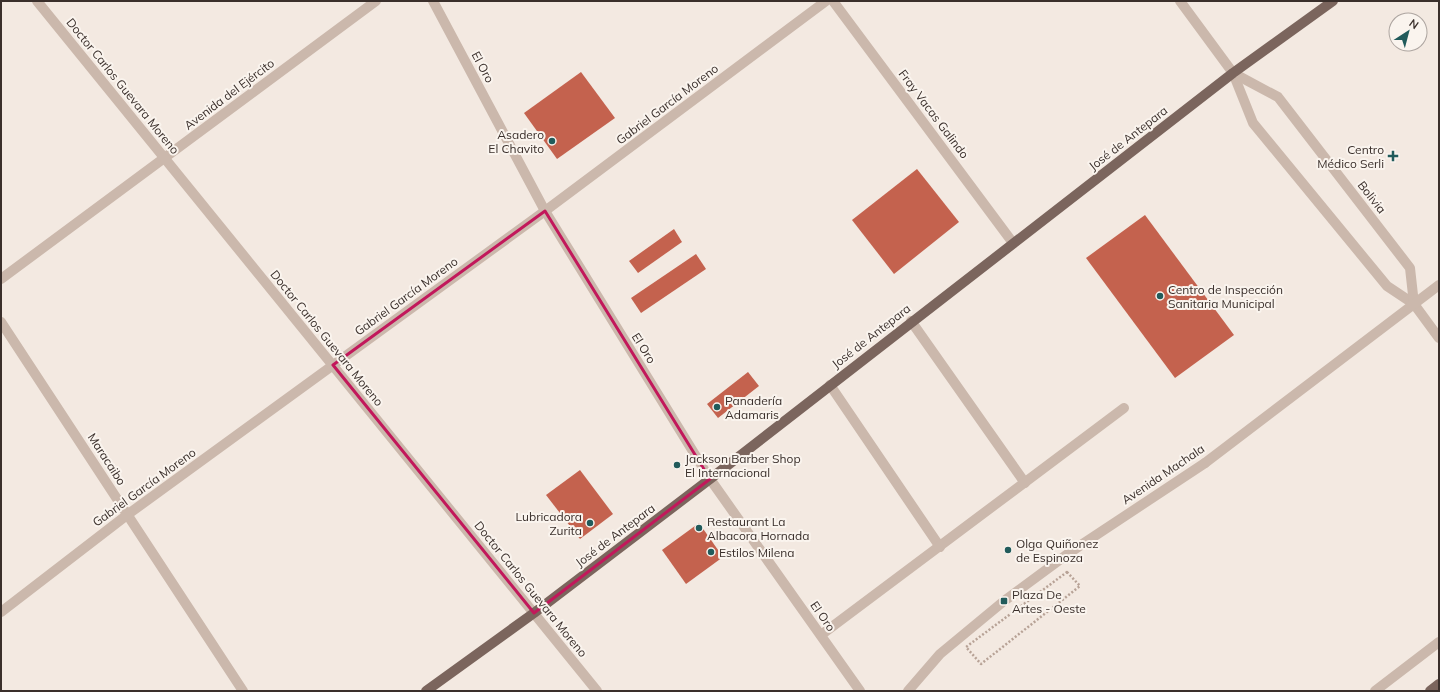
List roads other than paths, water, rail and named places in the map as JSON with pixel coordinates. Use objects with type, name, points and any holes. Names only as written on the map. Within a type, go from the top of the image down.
[{"type":"main road","name":"José de Antepara","points":[[426,691],[534,613],[710,479],[911,321],[1233,73],[1333,1]]},
{"type":"main road","points":[[1430,691],[1439,684]]},
{"type":"street","name":"Doctor Carlos Guevara Moreno","points":[[37,1],[597,691]]},
{"type":"street","name":"Avenida del Ejército","points":[[1,279],[376,1]]},
{"type":"street","name":"El Oro","points":[[433,1],[546,212],[710,479],[860,691]]},
{"type":"street","name":"Gabriel García Moreno","points":[[1,612],[127,515],[332,365],[546,212],[826,1]]},
{"type":"street","name":"Fray Vacas Galindo","points":[[833,1],[1013,243]]},
{"type":"street","name":"Bolivia","points":[[1180,1],[1233,73],[1253,123],[1387,286],[1414,304],[1439,338]]},
{"type":"street","name":"Bolivia","points":[[1233,73],[1278,97],[1410,268],[1414,304]]},
{"type":"street","name":"Avenida Machala","points":[[908,691],[940,654],[1004,601],[1070,553],[1205,463],[1439,285]]},
{"type":"street","points":[[911,321],[1025,483]]},
{"type":"street","name":"Maracaibo","points":[[1,322],[243,691]]},
{"type":"street","points":[[830,385],[940,546]]},
{"type":"street","points":[[821,635],[1124,408]]},
{"type":"street","points":[[1375,691],[1439,642]]},
{"type":"place","name":"Asadero El Chavito","points":[[552,141]]},
{"type":"place","name":"Centro Médico Serli","points":[[1393,156]]},
{"type":"place","name":"Centro de Inspección Sanitaria Municipal","points":[[1160,296]]},
{"type":"place","name":"Panadería Adamaris","points":[[717,407]]},
{"type":"place","name":"Jackson Barber Shop El Internacional","points":[[677,465]]},
{"type":"place","name":"Lubricadora Zurita","points":[[590,523]]},
{"type":"place","name":"Restaurant La Albacora Hornada","points":[[699,528]]},
{"type":"place","name":"Olga Quiñonez de Espinoza","points":[[1008,550]]},
{"type":"place","name":"Estilos Milena","points":[[711,552]]},
{"type":"place","name":"Plaza De Artes - Oeste","points":[[1004,601]]}]
